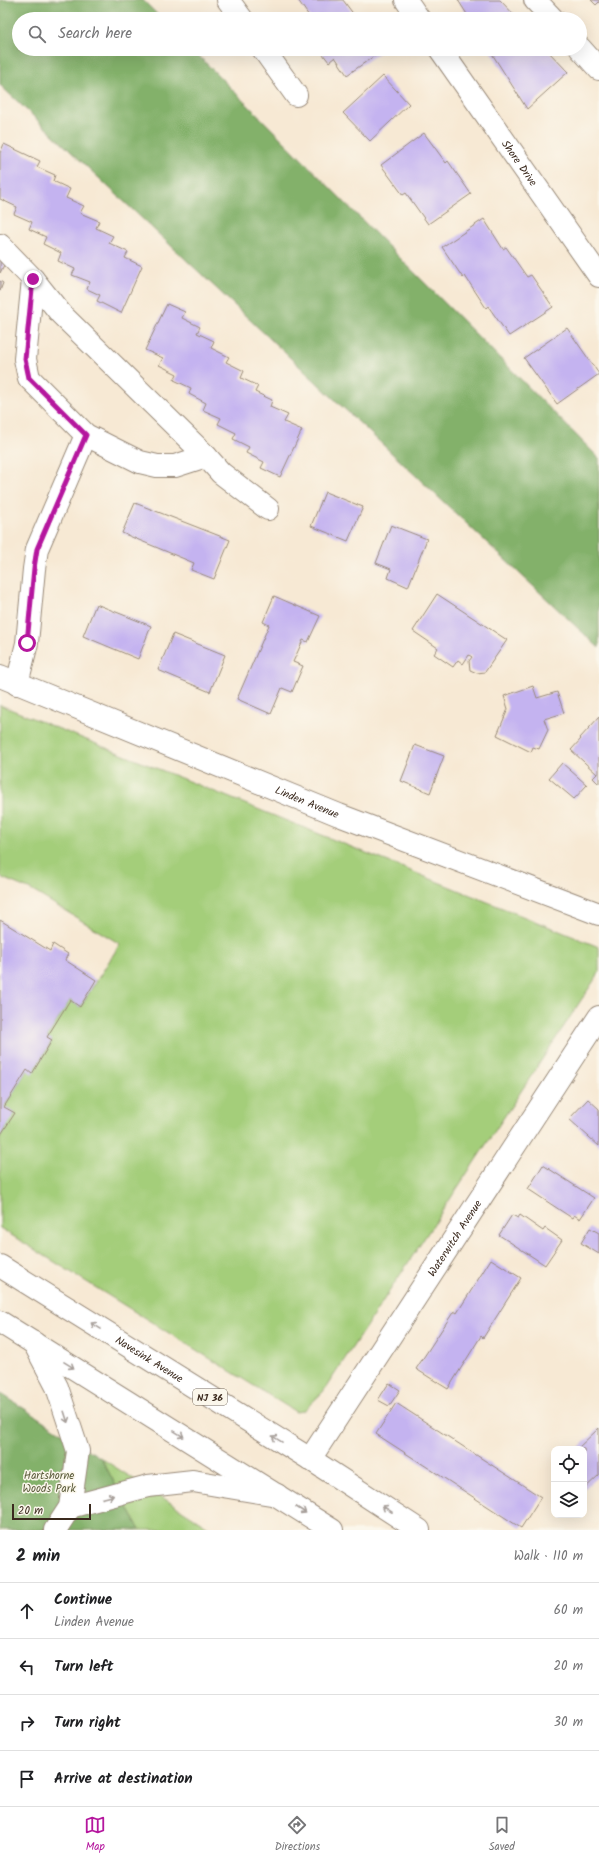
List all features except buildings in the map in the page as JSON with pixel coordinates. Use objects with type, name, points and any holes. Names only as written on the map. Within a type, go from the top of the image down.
[{"type":"main road","points":[[228,0],[237,12]]},
{"type":"main road","points":[[406,0],[414,12]]},
{"type":"main road","points":[[535,0],[546,12]]},
{"type":"main road","points":[[268,56],[296,95]]},
{"type":"main road","name":"Shore Drive","points":[[445,56],[599,276]]},
{"type":"main road","points":[[0,245],[33,279],[61,314],[206,456],[221,473],[268,509]]},
{"type":"main road","points":[[33,279],[25,359],[29,378],[86,435],[140,462],[157,466],[175,466],[206,456]]},
{"type":"main road","name":"Linden Avenue","points":[[86,435],[37,549],[27,643],[9,680],[404,841],[599,914]]},
{"type":"main road","name":"Waterwitch Avenue","points":[[310,1459],[599,1017]]},
{"type":"main road","name":"Navesink Avenue","points":[[0,1266],[310,1459],[420,1530]]},
{"type":"main road","points":[[0,1322],[332,1530]]},
{"type":"main road","points":[[34,1343],[56,1387],[78,1451],[70,1507],[56,1530]]},
{"type":"main road","points":[[70,1507],[148,1486],[193,1481],[278,1495]]},
{"type":"green space","points":[[0,0],[143,0],[155,12],[12,12],[12,56],[199,56],[599,458],[599,648],[0,85]]},
{"type":"green space","points":[[0,705],[599,947],[599,973],[323,1392],[303,1411],[296,1412],[0,1228],[0,1136],[15,1113],[4,1107],[27,1070],[32,1073],[52,1041],[47,1037],[70,1000],[80,1007],[120,944],[31,890],[0,877]]},
{"type":"green space","name":"Hartshorne Woods Park","points":[[0,1393],[101,1458],[140,1530],[0,1530]]},
{"type":"green space","points":[[101,1458],[213,1530],[140,1530]]},
{"type":"route","points":[[27,643],[37,549],[86,435],[29,378],[25,359],[26,332],[33,279]]}]
